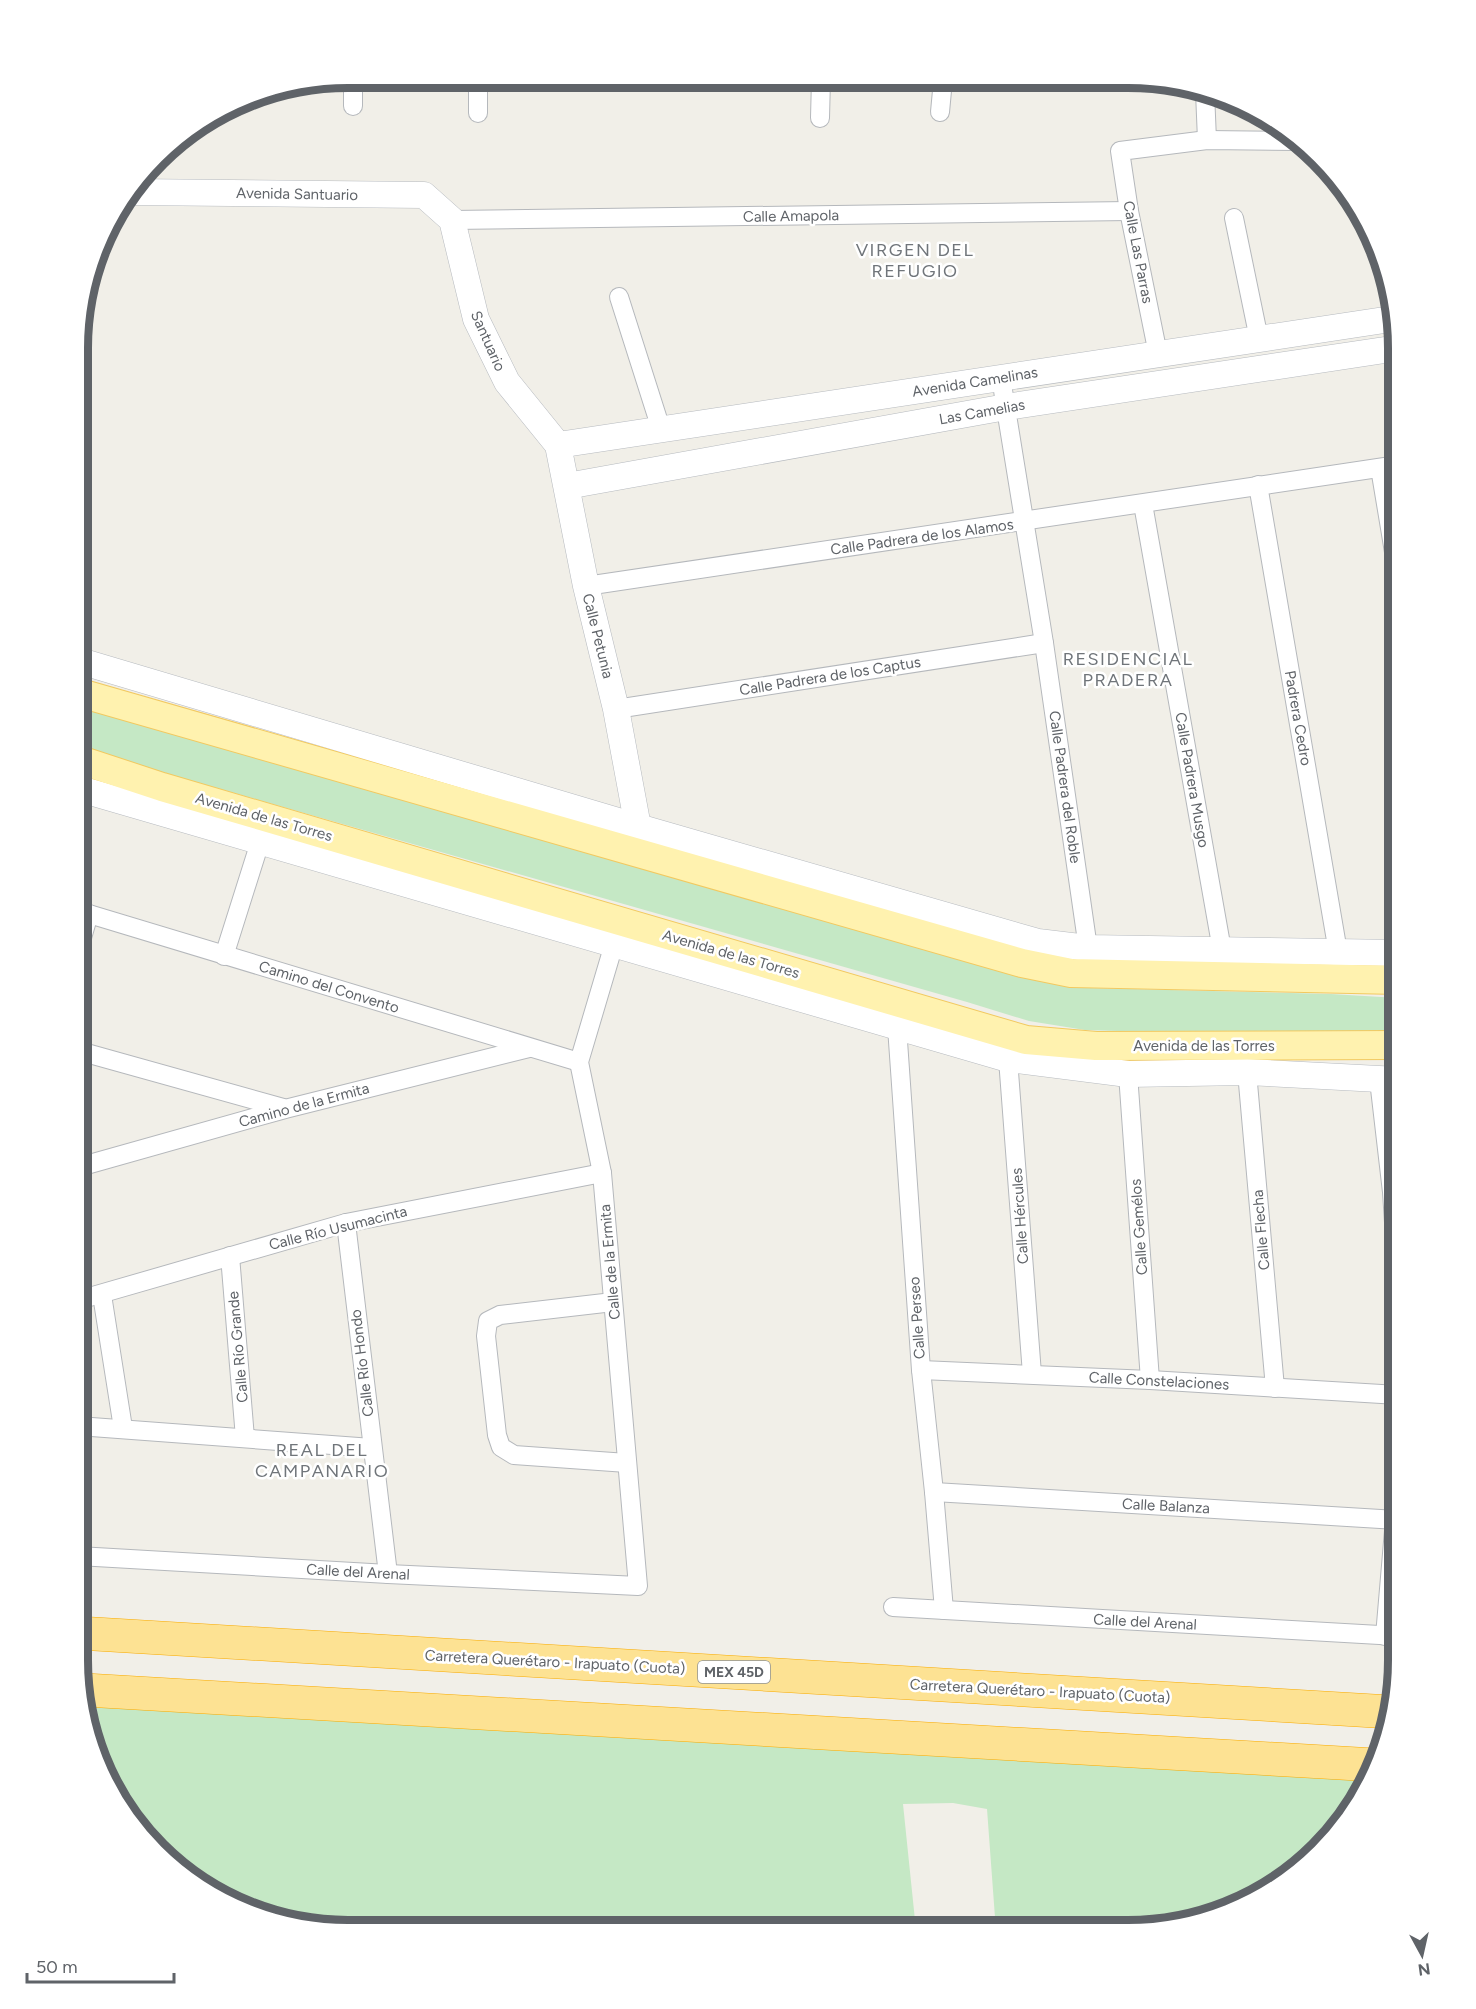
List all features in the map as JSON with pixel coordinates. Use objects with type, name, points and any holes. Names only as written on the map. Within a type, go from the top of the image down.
[{"type":"highway","name":"Carretera Querétaro - Irapuato (Cuota)","points":[[88,1634],[1383,1712]]},
{"type":"highway","points":[[90,1690],[1366,1764]]},
{"type":"main road","points":[[88,695],[1022,963],[1071,973],[1388,980]]},
{"type":"main road","name":"Avenida de las Torres","points":[[88,763],[162,788],[1026,1040],[1096,1046],[1388,1044]]},
{"type":"street","points":[[353,88],[353,106]]},
{"type":"street","points":[[477,88],[478,113]]},
{"type":"street","points":[[820,118],[821,88]]},
{"type":"street","points":[[940,112],[942,88]]},
{"type":"street","points":[[1205,100],[1207,140],[1284,141]]},
{"type":"street","name":"Calle Las Parras","points":[[1158,354],[1129,211],[1120,150],[1207,140]]},
{"type":"street","name":"Avenida Santuario","points":[[141,192],[424,195],[452,220]]},
{"type":"street","name":"Calle Amapola","points":[[452,220],[1129,211]]},
{"type":"street","points":[[1234,218],[1259,339]]},
{"type":"street","name":"Santuario","points":[[452,220],[476,319],[507,382],[558,445]]},
{"type":"street","points":[[619,297],[661,429]]},
{"type":"street","name":"Avenida Camelinas","points":[[558,445],[1386,320]]},
{"type":"street","name":"Las Camelias","points":[[567,486],[1006,407],[1388,350]]},
{"type":"street","name":"Calle Padrera del Roble","points":[[1001,378],[1044,643],[1088,948]]},
{"type":"street","name":"Calle Petunia","points":[[558,445],[586,586],[616,709],[638,827]]},
{"type":"street","name":"Calle Padrera de los Alamos","points":[[586,586],[1388,466]]},
{"type":"street","name":"Padrera Cedro","points":[[1258,485],[1338,952]]},
{"type":"street","name":"Calle Padrera Musgo","points":[[1143,504],[1222,950]]},
{"type":"street","name":"Calle Padrera de los Captus","points":[[616,709],[1044,643]]},
{"type":"street","points":[[88,663],[638,827],[1038,942],[1088,948],[1388,953]]},
{"type":"street","name":"Avenida de las Torres","points":[[88,791],[1008,1059],[1128,1074],[1247,1072],[1388,1080]]},
{"type":"street","points":[[224,956],[260,842]]},
{"type":"street","name":"Camino del Convento","points":[[88,914],[579,1062]]},
{"type":"street","name":"Calle de la Ermita","points":[[614,944],[579,1062],[602,1173],[638,1586]]},
{"type":"street","name":"Calle Perseo","points":[[897,1027],[921,1370],[944,1610]]},
{"type":"street","name":"Camino de la Ermita","points":[[88,1164],[285,1109],[531,1048]]},
{"type":"street","points":[[88,1054],[285,1109]]},
{"type":"street","name":"Calle Hércules","points":[[1008,1059],[1032,1374]]},
{"type":"street","name":"Calle Flecha","points":[[1247,1072],[1275,1388]]},
{"type":"street","name":"Calle Gemélos","points":[[1128,1074],[1150,1380]]},
{"type":"street","name":"Calle Río Usumacinta","points":[[88,1298],[346,1223],[602,1173]]},
{"type":"street","name":"Calle Río Hondo","points":[[346,1223],[388,1574]]},
{"type":"street","name":"Calle Río Grande","points":[[230,1256],[245,1438]]},
{"type":"street","points":[[102,1295],[123,1428]]},
{"type":"street","points":[[614,1302],[500,1315],[488,1321],[486,1336],[497,1435],[501,1447],[514,1455],[627,1463]]},
{"type":"street","name":"Calle Constelaciones","points":[[921,1370],[1150,1380],[1388,1394]]},
{"type":"street","points":[[88,1426],[372,1448]]},
{"type":"street","name":"Calle Balanza","points":[[934,1492],[1388,1520]]},
{"type":"street","name":"Calle del Arenal","points":[[88,1557],[638,1586]]},
{"type":"street","name":"Calle del Arenal","points":[[893,1607],[1388,1636]]},
{"type":"green space","points":[[88,706],[1047,982],[1090,988],[1388,997],[1388,1032],[1085,1030],[1029,1021],[88,751]]},
{"type":"green space","points":[[92,1704],[1360,1778],[1344,1805],[1323,1832],[1299,1856],[1272,1877],[1243,1894],[1211,1907],[1178,1916],[1145,1920],[995,1920],[987,1809],[953,1803],[903,1804],[915,1920],[331,1920],[314,1918],[281,1912],[233,1894],[204,1877],[177,1856],[142,1819],[123,1791],[102,1744]]},
{"type":"district","name":"VIRGEN DEL REFUGIO","points":[[915,260]]},
{"type":"district","name":"RESIDENCIAL PRADERA","points":[[1128,669]]},
{"type":"district","name":"REAL DEL CAMPANARIO","points":[[322,1460]]}]
